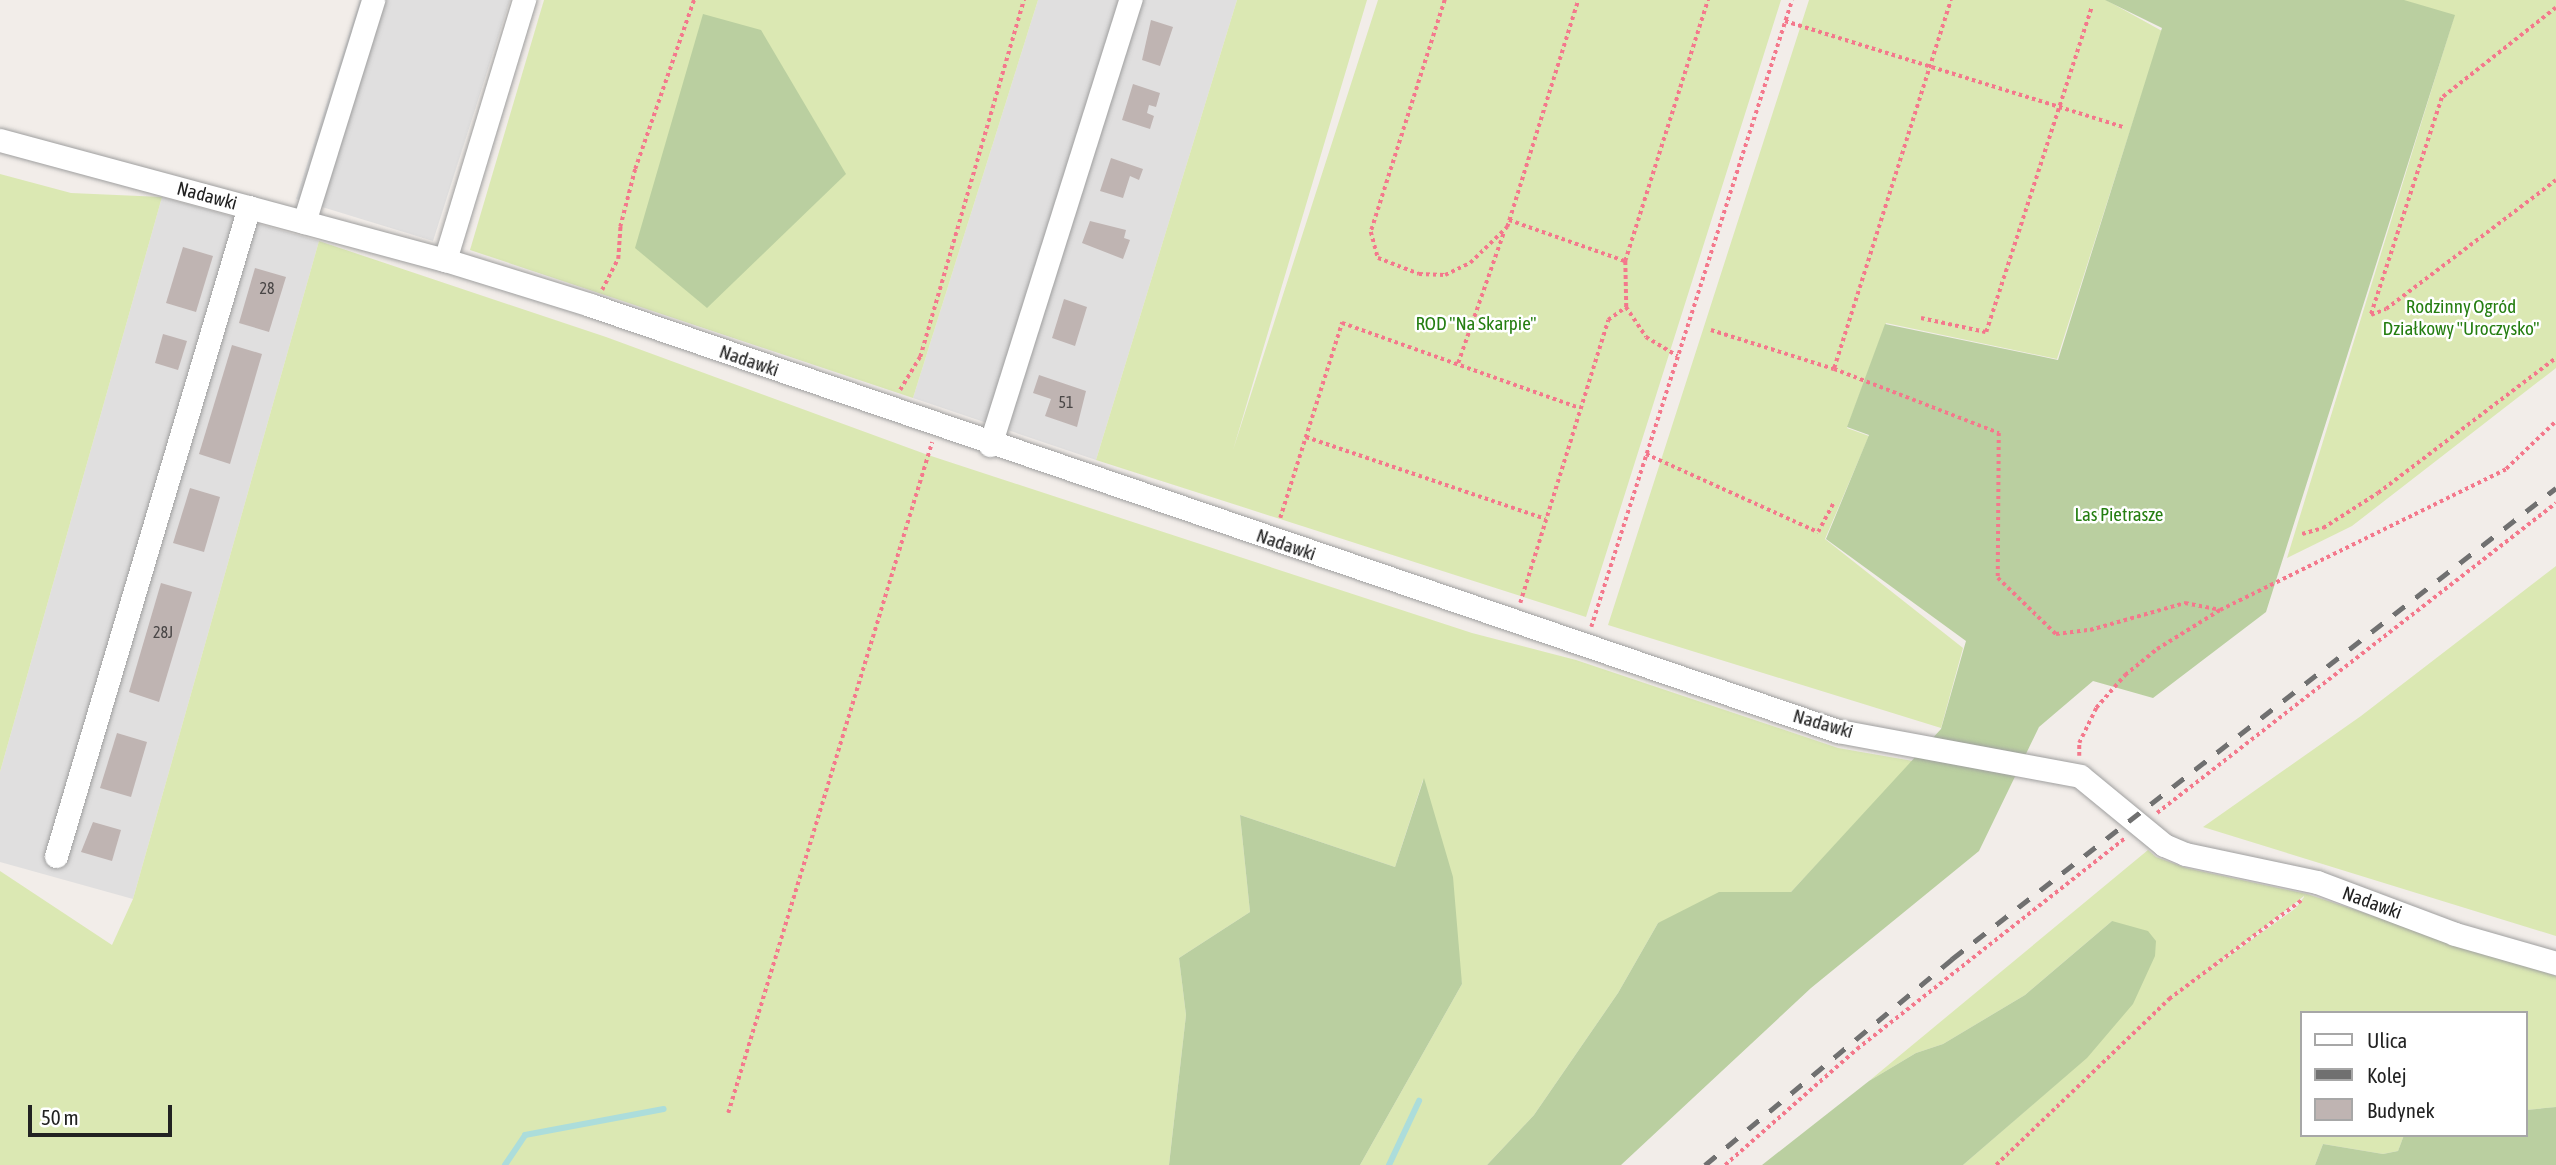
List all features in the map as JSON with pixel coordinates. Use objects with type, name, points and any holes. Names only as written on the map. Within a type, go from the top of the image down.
[{"type":"street","points":[[303,222],[373,0]]},
{"type":"street","points":[[445,260],[524,0]]},
{"type":"street","points":[[990,445],[1130,0]]},
{"type":"street","name":"Nadawki","points":[[0,140],[445,260],[590,305],[887,410],[1838,731],[2080,776],[2164,845],[2317,882],[2455,934],[2556,963]]},
{"type":"street","points":[[56,856],[249,207]]},
{"type":"path","points":[[590,305],[618,259],[620,227],[635,170],[694,0]]},
{"type":"path","points":[[887,410],[920,357],[1024,0]]},
{"type":"path","points":[[1445,0],[1371,232],[1371,246],[1378,258],[1419,274],[1445,275],[1470,263],[1505,230]]},
{"type":"path","points":[[1458,364],[1509,220],[1578,0]]},
{"type":"path","points":[[1678,356],[1646,337],[1626,307],[1625,261],[1708,0]]},
{"type":"path","points":[[1586,646],[1792,0]]},
{"type":"path","points":[[1834,369],[1951,0]]},
{"type":"path","points":[[2556,8],[2442,98],[2371,315],[2386,309],[2556,180]]},
{"type":"path","points":[[1921,318],[1986,332],[2091,9]]},
{"type":"path","points":[[1786,21],[2123,127]]},
{"type":"path","points":[[1509,220],[1625,261]]},
{"type":"path","points":[[1515,622],[1608,320],[1626,307]]},
{"type":"path","points":[[1272,540],[1342,323],[1579,408]]},
{"type":"path","points":[[1711,330],[1834,369],[1999,433],[1998,578],[2056,634],[2116,624],[2185,603],[2220,610]]},
{"type":"path","points":[[2302,534],[2323,528],[2378,492],[2556,358]]},
{"type":"path","points":[[2080,776],[2079,743],[2096,708],[2125,675],[2157,649],[2220,610],[2507,469],[2556,421]]},
{"type":"path","points":[[728,1113],[937,427]]},
{"type":"path","points":[[1306,437],[1545,519]]},
{"type":"path","points":[[1646,454],[1818,533],[1834,502]]},
{"type":"path","points":[[1996,1165],[2169,999],[2296,908],[2317,882]]},
{"type":"shaded area","points":[[360,0],[510,0],[433,241],[296,199]]},
{"type":"shaded area","points":[[1038,0],[1237,0],[1096,460],[913,398]]},
{"type":"shaded area","points":[[162,197],[319,241],[133,899],[0,862],[0,772]]},
{"type":"green space","points":[[544,0],[1038,0],[913,398],[470,250]]},
{"type":"green space","name":"ROD \"Na Skarpie\"","points":[[1237,0],[1367,0],[1233,450],[1378,0],[1781,0],[1586,617],[1096,460]]},
{"type":"green space","points":[[1809,0],[2106,0],[2162,31],[2057,359],[1886,323],[1847,428],[1869,436],[1825,539],[1963,648],[1941,728],[1608,625]]},
{"type":"green space","name":"Las Pietrasze","points":[[2105,0],[2404,0],[2455,15],[2266,612],[2153,698],[2093,681],[2039,727],[1979,851],[1811,988],[1621,1165],[1487,1165],[1534,1115],[1618,993],[1658,923],[1719,892],[1791,892],[1941,729],[1966,641],[1826,539],[1869,435],[1847,427],[1885,324],[2058,360],[2162,28]]},
{"type":"green space","name":"Rodzinny Ogród Działkowy \"Uroczysko\"","points":[[2396,0],[2556,0],[2556,368],[2352,526],[2287,558],[2454,17]]},
{"type":"green space","points":[[703,14],[761,30],[846,174],[707,308],[635,248]]},
{"type":"green space","points":[[0,174],[71,193],[162,197],[0,772]]},
{"type":"green space","points":[[319,241],[606,337],[928,455],[1472,633],[1576,660],[1838,748],[1913,761],[1791,892],[1658,923],[1618,993],[1534,1115],[1487,1165],[1360,1165],[1462,984],[1423,780],[1395,867],[1240,815],[1250,912],[1179,958],[1186,1015],[1169,1165],[0,1165],[0,871],[112,945],[133,899]]},
{"type":"green space","points":[[2556,566],[2556,936],[2203,827],[2361,716]]},
{"type":"green space","points":[[1424,778],[1453,877],[1462,984],[1360,1165],[1169,1165],[1186,1015],[1179,958],[1250,912],[1240,815],[1395,867]]},
{"type":"green space","points":[[2148,850],[2156,857],[2186,868],[2307,894],[2556,976],[2556,1107],[2528,1110],[2528,1011],[2300,1011],[2300,1137],[2403,1137],[2398,1151],[2383,1154],[2323,1144],[2315,1165],[1963,1165],[2086,1058],[2112,921],[2025,995],[1943,1044],[1916,1053],[1869,1081]],"holes":[[[2304,896],[2296,908],[2201,976]]]},
{"type":"green space","points":[[2112,921],[2148,931],[2156,941],[2155,956],[2133,1004],[2087,1058],[1963,1165],[1762,1165],[1869,1081],[1916,1053],[1943,1044],[2025,995]]},
{"type":"green space","points":[[2556,1107],[2556,1165],[2315,1165],[2323,1144],[2383,1154],[2398,1151],[2403,1137],[2528,1137],[2528,1110]]},
{"type":"building","points":[[1151,20],[1173,27],[1160,66],[1142,60]]},
{"type":"building","points":[[1133,84],[1160,93],[1156,107],[1149,105],[1147,113],[1154,116],[1150,129],[1122,120]]},
{"type":"building","points":[[1111,158],[1143,169],[1139,180],[1130,176],[1123,198],[1100,191]]},
{"type":"building","points":[[1090,221],[1126,230],[1124,238],[1130,240],[1123,259],[1082,243]]},
{"type":"building","points":[[183,247],[213,256],[196,312],[166,303]]},
{"type":"building","points":[[255,268],[286,277],[269,332],[239,323]]},
{"type":"building","points":[[1064,299],[1087,307],[1075,346],[1052,338]]},
{"type":"building","points":[[163,334],[187,341],[178,370],[155,363]]},
{"type":"building","points":[[232,345],[262,354],[230,464],[199,454]]},
{"type":"building","points":[[1039,375],[1086,391],[1077,427],[1045,416],[1051,399],[1033,393]]},
{"type":"building","points":[[190,488],[220,497],[204,552],[173,543]]},
{"type":"building","points":[[161,583],[192,592],[159,702],[129,692]]},
{"type":"building","points":[[117,733],[147,742],[131,797],[100,788]]},
{"type":"building","points":[[93,822],[121,830],[112,861],[81,852]]},
{"type":"waterway","points":[[1389,1165],[1419,1101]]},
{"type":"waterway","points":[[505,1165],[525,1135],[664,1109]]},
{"type":"railway","points":[[1705,1165],[1952,959],[2556,488]]}]
